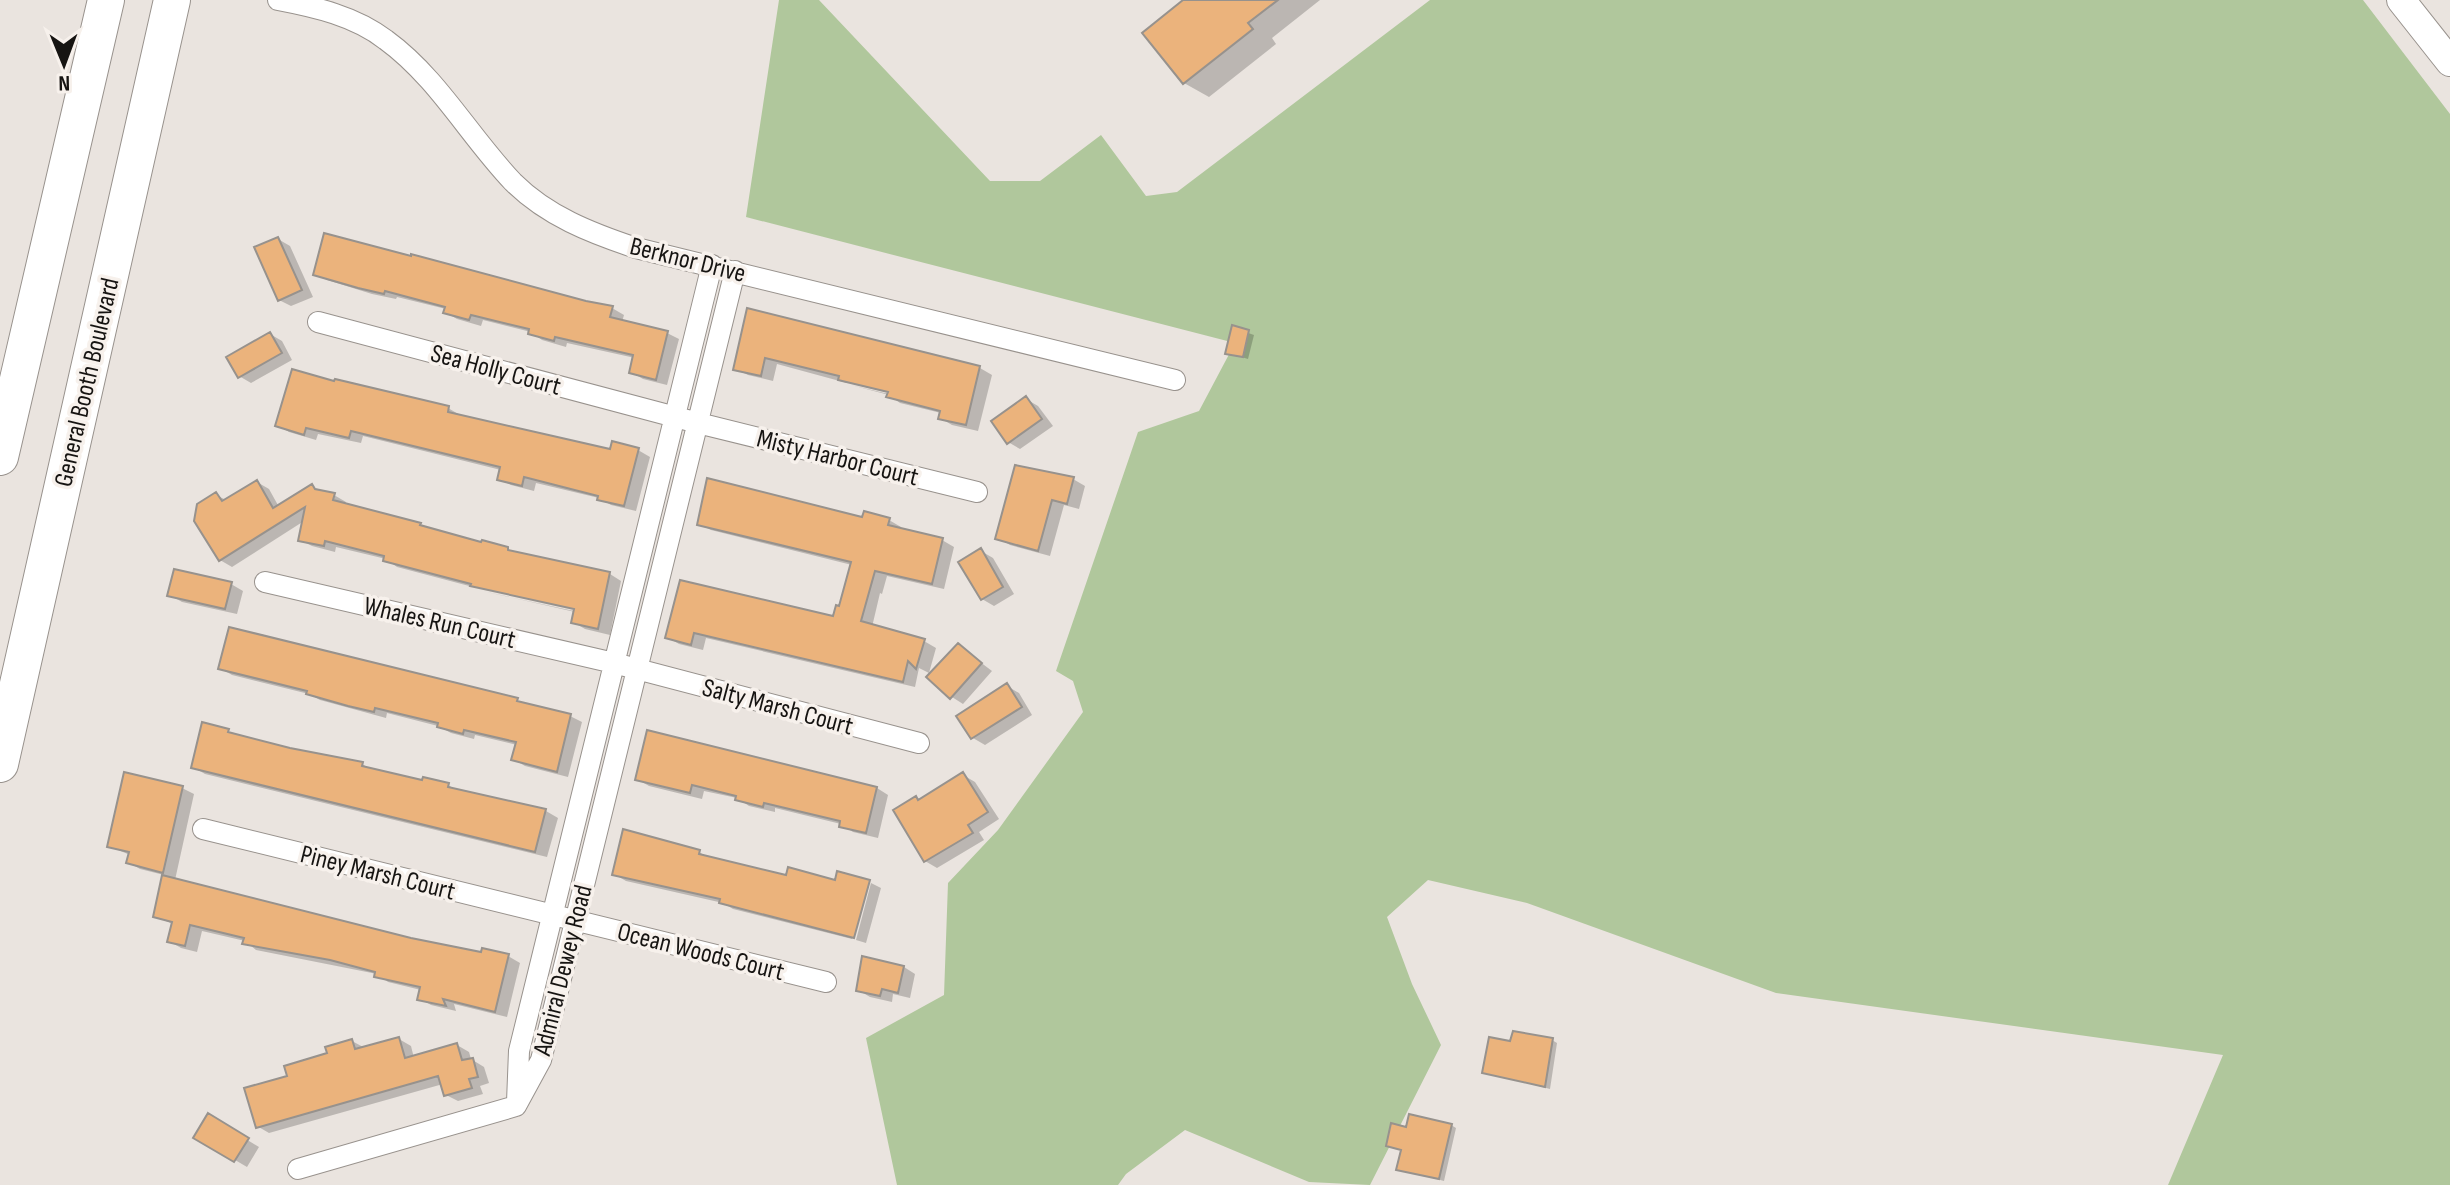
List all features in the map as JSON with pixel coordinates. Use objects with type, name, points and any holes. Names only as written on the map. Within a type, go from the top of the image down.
[{"type":"highway","points":[[0,457],[106,0]]},
{"type":"highway","name":"General Booth Boulevard","points":[[0,764],[172,0]]},
{"type":"main road","points":[[2401,0],[2450,62]]},
{"type":"street","name":"Berknor Drive","points":[[278,0],[311,6],[343,17],[385,38],[423,72],[514,183],[564,221],[597,235],[636,248],[1175,380]]},
{"type":"street","name":"Admiral Dewey Road","points":[[516,1106],[519,1051],[712,265]]},
{"type":"street","name":"Admiral Dewey Road","points":[[516,1106],[541,1060],[735,271]]},
{"type":"street","name":"Sea Holly Court","points":[[318,322],[698,423]]},
{"type":"street","name":"Misty Harbor Court","points":[[698,423],[977,492]]},
{"type":"street","name":"Whales Run Court","points":[[265,582],[637,669]]},
{"type":"street","name":"Salty Marsh Court","points":[[637,669],[919,743]]},
{"type":"street","name":"Piney Marsh Court","points":[[203,829],[575,920]]},
{"type":"street","name":"Ocean Woods Court","points":[[575,920],[826,982]]},
{"type":"street","points":[[298,1169],[516,1106]]},
{"type":"green space","points":[[779,0],[819,0],[990,181],[1040,181],[1101,135],[1146,196],[1177,192],[1430,0],[2363,0],[2450,114],[2450,1185],[2168,1185],[2223,1055],[1776,993],[1527,903],[1428,880],[1387,917],[1412,984],[1441,1045],[1370,1185],[1309,1182],[1185,1130],[1126,1174],[1118,1185],[897,1185],[866,1038],[944,995],[948,883],[998,830],[1083,712],[1073,681],[1056,671],[1138,432],[1199,411],[1235,343],[746,217]]},
{"type":"building","points":[[1183,0],[1278,0],[1248,23],[1253,29],[1183,84],[1142,33]]},
{"type":"building","points":[[324,233],[613,306],[610,317],[668,331],[656,380],[629,373],[633,355],[555,337],[554,341],[528,334],[529,329],[471,315],[469,320],[443,313],[445,307],[313,275]]},
{"type":"building","points":[[278,237],[302,290],[278,301],[254,247]]},
{"type":"building","points":[[747,308],[980,366],[966,425],[938,419],[940,411],[886,397],[888,392],[765,358],[761,376],[733,370]]},
{"type":"building","points":[[1232,325],[1249,330],[1243,357],[1225,354]]},
{"type":"building","points":[[270,332],[282,353],[238,378],[226,357]]},
{"type":"building","points":[[292,369],[449,406],[448,412],[610,449],[612,441],[639,448],[624,506],[524,477],[522,486],[497,480],[500,467],[351,431],[349,438],[306,428],[304,435],[275,426]]},
{"type":"building","points":[[1026,396],[1042,419],[1007,444],[991,421]]},
{"type":"building","points":[[1015,465],[1074,477],[1067,504],[1052,500],[1038,551],[995,539]]},
{"type":"building","points":[[707,478],[862,517],[864,511],[890,518],[888,525],[943,538],[932,584],[875,571],[861,621],[925,639],[916,669],[908,661],[903,682],[694,633],[691,645],[665,638],[680,580],[833,616],[836,605],[839,606],[851,562],[697,525]]},
{"type":"building","points":[[257,480],[273,508],[312,484],[315,489],[335,493],[333,500],[508,547],[508,550],[610,572],[598,629],[571,623],[574,609],[470,586],[383,561],[384,556],[325,541],[324,546],[298,541],[305,507],[219,561],[194,521],[197,504],[216,492],[222,501]]},
{"type":"building","points":[[981,548],[1003,587],[981,600],[958,562]]},
{"type":"building","points":[[174,569],[232,582],[225,609],[167,596]]},
{"type":"building","points":[[229,627],[518,698],[517,701],[571,714],[557,772],[511,760],[516,742],[464,730],[463,734],[437,727],[438,723],[375,708],[374,712],[348,706],[306,694],[307,691],[218,669]]},
{"type":"building","points":[[958,643],[982,663],[950,699],[926,677]]},
{"type":"building","points":[[1007,683],[1022,707],[971,739],[956,716]]},
{"type":"building","points":[[202,722],[290,748],[363,762],[362,766],[449,783],[448,787],[546,809],[535,852],[191,768]]},
{"type":"building","points":[[647,730],[877,787],[866,833],[839,827],[840,821],[764,803],[763,807],[735,800],[736,796],[692,785],[690,793],[635,780]]},
{"type":"building","points":[[124,772],[183,786],[163,873],[126,863],[129,852],[107,847]]},
{"type":"building","points":[[963,772],[988,812],[968,825],[973,833],[924,862],[893,810],[916,796],[918,800]]},
{"type":"building","points":[[623,829],[700,850],[699,854],[786,875],[788,867],[835,880],[837,871],[870,880],[854,938],[719,903],[720,899],[612,875]]},
{"type":"building","points":[[162,875],[411,938],[481,952],[482,948],[509,954],[495,1012],[443,999],[446,1006],[417,1000],[420,987],[374,977],[375,972],[330,960],[242,944],[244,938],[190,925],[185,946],[167,942],[172,922],[153,917]]},
{"type":"building","points":[[862,956],[904,966],[898,993],[882,989],[880,996],[856,991]]},
{"type":"building","points":[[1513,1031],[1553,1038],[1545,1087],[1482,1073],[1489,1037],[1510,1041]]},
{"type":"building","points":[[399,1037],[405,1058],[457,1043],[462,1060],[473,1058],[478,1077],[469,1079],[472,1088],[444,1096],[438,1076],[256,1128],[244,1088],[287,1076],[284,1066],[327,1053],[325,1047],[352,1039],[355,1049]]},
{"type":"building","points":[[208,1113],[249,1138],[234,1162],[193,1138]]},
{"type":"building","points":[[1409,1114],[1452,1124],[1439,1179],[1396,1170],[1401,1150],[1386,1146],[1391,1123],[1406,1127]]}]
